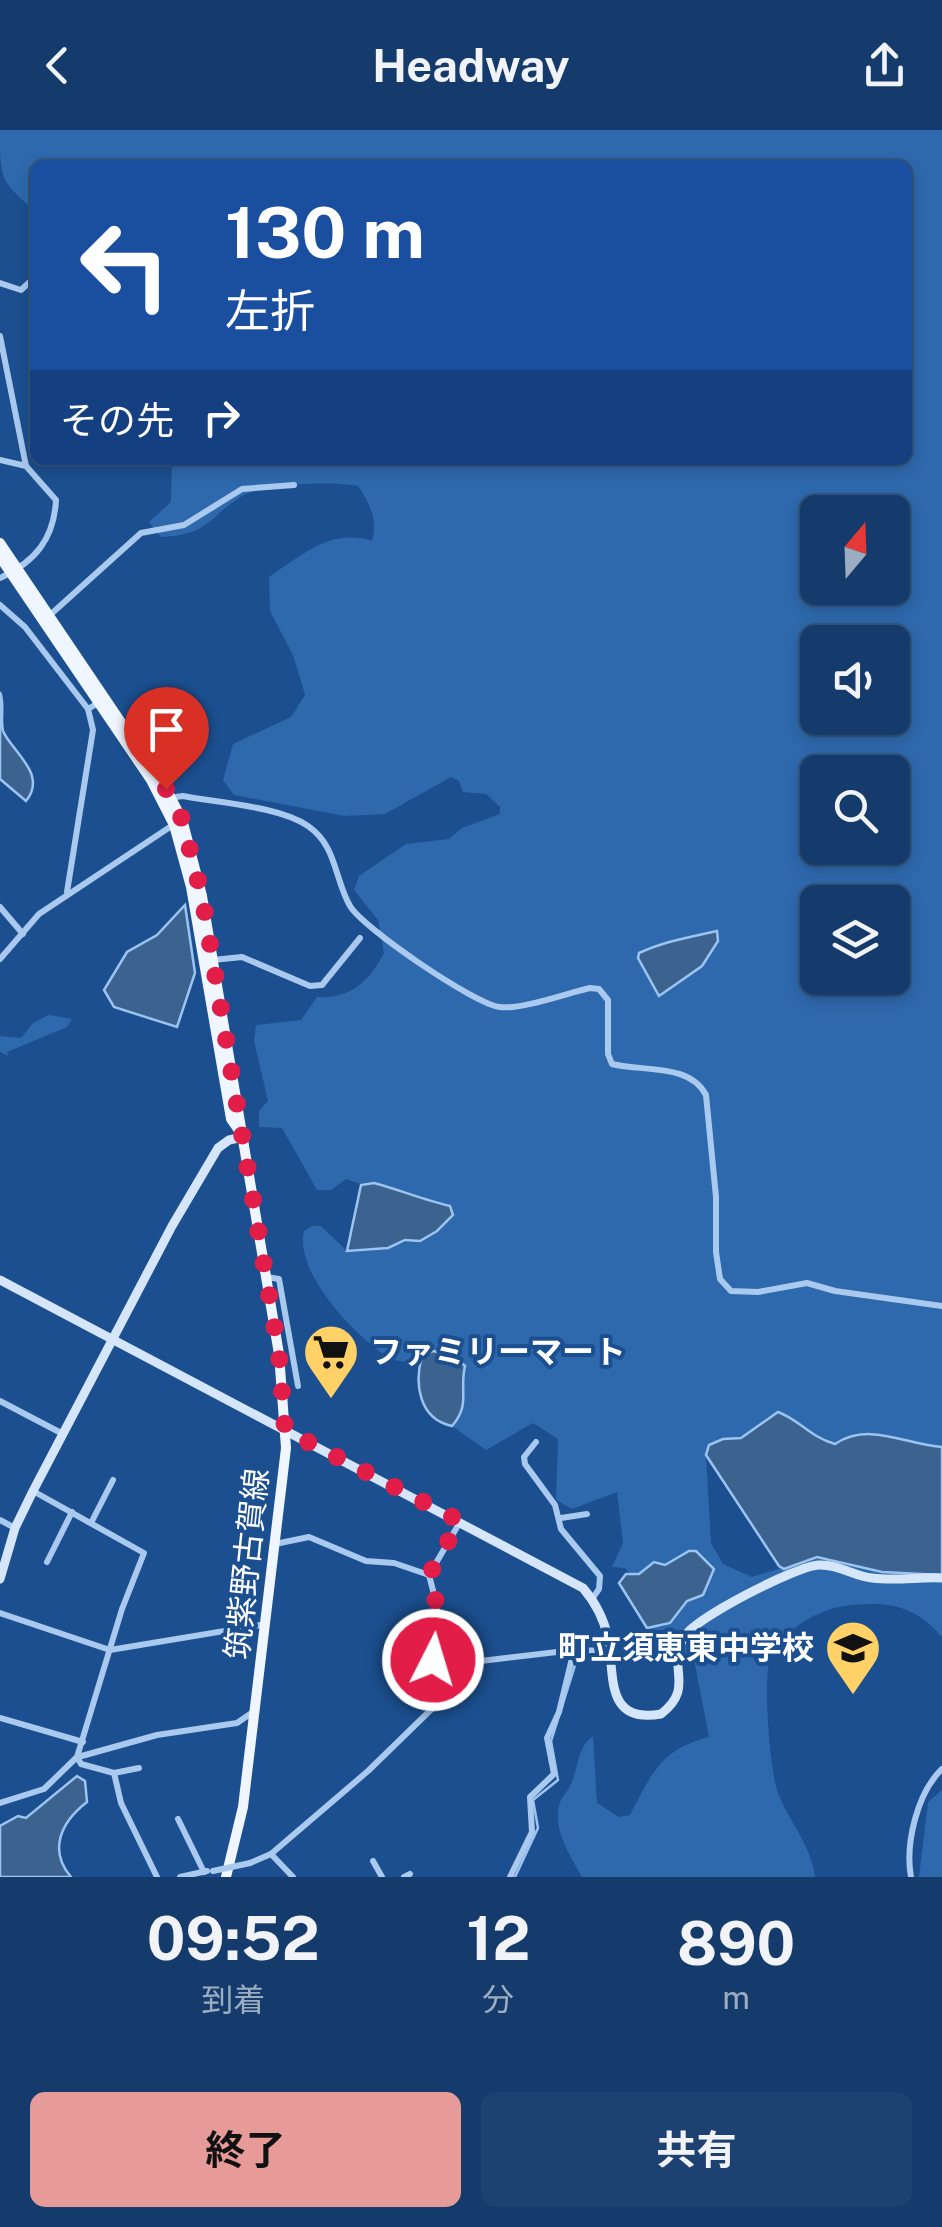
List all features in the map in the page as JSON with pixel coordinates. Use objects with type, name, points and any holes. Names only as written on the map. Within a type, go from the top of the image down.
[{"type":"main road","name":"筑紫野古賀線","points":[[0,543],[9,573],[50,615],[167,799],[202,896],[213,960],[279,1354],[285,1430],[256,1710],[243,1807],[226,1877]]},
{"type":"main road","name":"筑紫野古賀線","points":[[0,557],[102,700]]},
{"type":"main road","name":"筑紫野古賀線","points":[[178,822],[231,1118],[243,1138]]},
{"type":"street","points":[[0,284],[21,290],[30,282]]},
{"type":"street","points":[[0,336],[16,434],[26,466],[56,500],[55,522],[48,539],[34,558],[9,573]]},
{"type":"street","points":[[0,381],[10,381]]},
{"type":"street","points":[[0,460],[26,466]]},
{"type":"street","points":[[50,615],[141,533],[184,525],[242,489],[294,485]]},
{"type":"street","points":[[0,605],[26,627],[88,709],[94,730],[67,893]]},
{"type":"street","points":[[88,709],[102,700]]},
{"type":"street","points":[[167,799],[279,814],[306,824],[331,851],[352,909],[386,938],[489,1004],[510,1008],[590,988],[600,989],[608,1000],[608,1054],[612,1064],[677,1072],[700,1083],[706,1095],[716,1197],[716,1252],[720,1279],[731,1291],[758,1292],[807,1283],[835,1291],[942,1306]]},
{"type":"street","points":[[0,959],[38,914],[178,822]]},
{"type":"street","points":[[0,907],[23,934]]},
{"type":"street","points":[[213,960],[242,957],[310,986],[322,985],[360,938]]},
{"type":"street","points":[[0,1579],[15,1528],[207,1163],[229,1140],[243,1138]]},
{"type":"street","points":[[265,1277],[278,1279],[298,1386]]},
{"type":"street","points":[[0,1280],[567,1577],[592,1599],[602,1618],[614,1692],[621,1705],[634,1714],[660,1714],[679,1693],[680,1646],[694,1625],[806,1567],[827,1565],[873,1578],[942,1578]]},
{"type":"street","points":[[0,1401],[63,1434]]},
{"type":"street","points":[[536,1442],[524,1457],[526,1464],[561,1518],[562,1530],[600,1576],[599,1589],[592,1599]]},
{"type":"street","points":[[91,1524],[113,1480]]},
{"type":"street","points":[[0,1803],[44,1789],[77,1758],[144,1552],[34,1491]]},
{"type":"street","points":[[47,1562],[72,1512]]},
{"type":"street","points":[[561,1518],[587,1514]]},
{"type":"street","points":[[0,1520],[15,1528]]},
{"type":"street","points":[[439,1701],[430,1650],[437,1606],[429,1575],[460,1521]]},
{"type":"street","points":[[275,1544],[309,1538],[366,1561],[394,1562],[429,1575]]},
{"type":"street","points":[[0,1613],[110,1650],[266,1624]]},
{"type":"street","points":[[510,1877],[532,1832],[530,1797],[554,1774],[547,1738],[559,1712],[574,1650]]},
{"type":"street","points":[[180,1877],[250,1863],[271,1854],[392,1749],[481,1660],[608,1650]]},
{"type":"street","points":[[77,1758],[157,1735],[237,1723],[256,1710]]},
{"type":"street","points":[[0,1718],[83,1742]]},
{"type":"street","points":[[77,1758],[81,1764],[114,1773],[139,1768]]},
{"type":"street","points":[[910,1877],[910,1852],[920,1805],[928,1786],[942,1769]]},
{"type":"street","points":[[114,1773],[122,1803],[157,1877]]},
{"type":"street","points":[[178,1818],[208,1871]]},
{"type":"street","points":[[271,1854],[293,1877]]},
{"type":"street","points":[[373,1862],[382,1877]]},
{"type":"shaded area","points":[[0,130],[942,130],[942,1447],[875,1434],[849,1437],[836,1444],[802,1431],[791,1417],[768,1417],[747,1434],[731,1437],[706,1455],[711,1543],[723,1564],[752,1577],[817,1557],[882,1572],[942,1575],[942,1637],[921,1618],[898,1607],[845,1606],[803,1622],[771,1656],[767,1702],[775,1782],[809,1855],[815,1877],[582,1877],[567,1850],[558,1810],[582,1750],[593,1736],[597,1803],[619,1817],[630,1815],[652,1775],[669,1756],[709,1737],[693,1654],[645,1659],[637,1650],[647,1628],[670,1623],[687,1601],[703,1595],[687,1553],[665,1565],[654,1562],[639,1574],[612,1567],[623,1543],[617,1492],[572,1509],[556,1500],[558,1439],[533,1423],[486,1450],[452,1426],[463,1404],[464,1366],[445,1353],[422,1355],[420,1363],[389,1358],[360,1335],[330,1302],[308,1266],[304,1231],[321,1226],[347,1251],[376,1248],[417,1239],[453,1215],[427,1200],[346,1179],[331,1190],[317,1190],[282,1128],[259,1127],[259,1111],[268,1101],[254,1041],[256,1025],[301,1020],[317,997],[339,995],[357,987],[384,953],[378,920],[354,890],[359,876],[406,844],[449,839],[462,828],[500,814],[500,807],[486,794],[463,792],[459,781],[451,777],[385,814],[345,816],[234,795],[223,780],[233,744],[291,717],[305,695],[293,655],[270,611],[269,577],[330,541],[372,541],[372,512],[358,486],[299,484],[265,488],[242,496],[198,529],[177,536],[161,537],[149,522],[171,502],[172,465],[912,465],[912,160],[30,160],[30,206],[4,178]]},
{"type":"shaded area","points":[[0,692],[3,731],[31,773],[32,791],[26,801],[0,779]]},
{"type":"shaded area","points":[[185,905],[195,973],[177,1027],[114,1007],[104,990],[127,952],[157,935]]},
{"type":"shaded area","points":[[717,931],[718,941],[702,966],[659,996],[638,958],[639,953]]},
{"type":"shaded area","points":[[49,1015],[72,1019],[67,1027],[7,1052],[8,1056],[0,1052],[0,1036],[21,1038],[33,1023]]},
{"type":"shaded area","points":[[374,1183],[450,1206],[453,1215],[420,1241],[405,1240],[388,1248],[347,1251],[361,1185]]},
{"type":"shaded area","points":[[433,1351],[453,1355],[465,1366],[463,1404],[452,1426],[432,1416],[419,1389],[422,1356]]},
{"type":"shaded area","points":[[778,1412],[835,1444],[848,1437],[874,1434],[942,1447],[942,1575],[882,1572],[817,1557],[784,1569],[779,1566],[706,1455],[709,1445],[741,1438]]},
{"type":"shaded area","points":[[696,1551],[714,1569],[703,1595],[687,1601],[670,1623],[647,1628],[619,1583],[626,1574],[639,1574],[654,1562],[665,1565]]},
{"type":"shaded area","points":[[77,1776],[85,1781],[87,1802],[64,1827],[59,1847],[71,1877],[0,1877],[0,1826],[18,1816],[26,1818]]},
{"type":"shaded area","points":[[942,1790],[942,1877],[919,1877],[928,1802]]},
{"type":"waterway","points":[[515,1877],[538,1828],[533,1800],[558,1780],[551,1741],[577,1659]]},
{"type":"place","name":"ファミリーマート","points":[[331,1401]]},
{"type":"place","name":"町立須恵東中学校","points":[[853,1697]]},
{"type":"route","points":[[166,789],[182,819],[202,896],[279,1354],[285,1430],[460,1521],[429,1575],[437,1606],[430,1650],[433,1660]]}]
